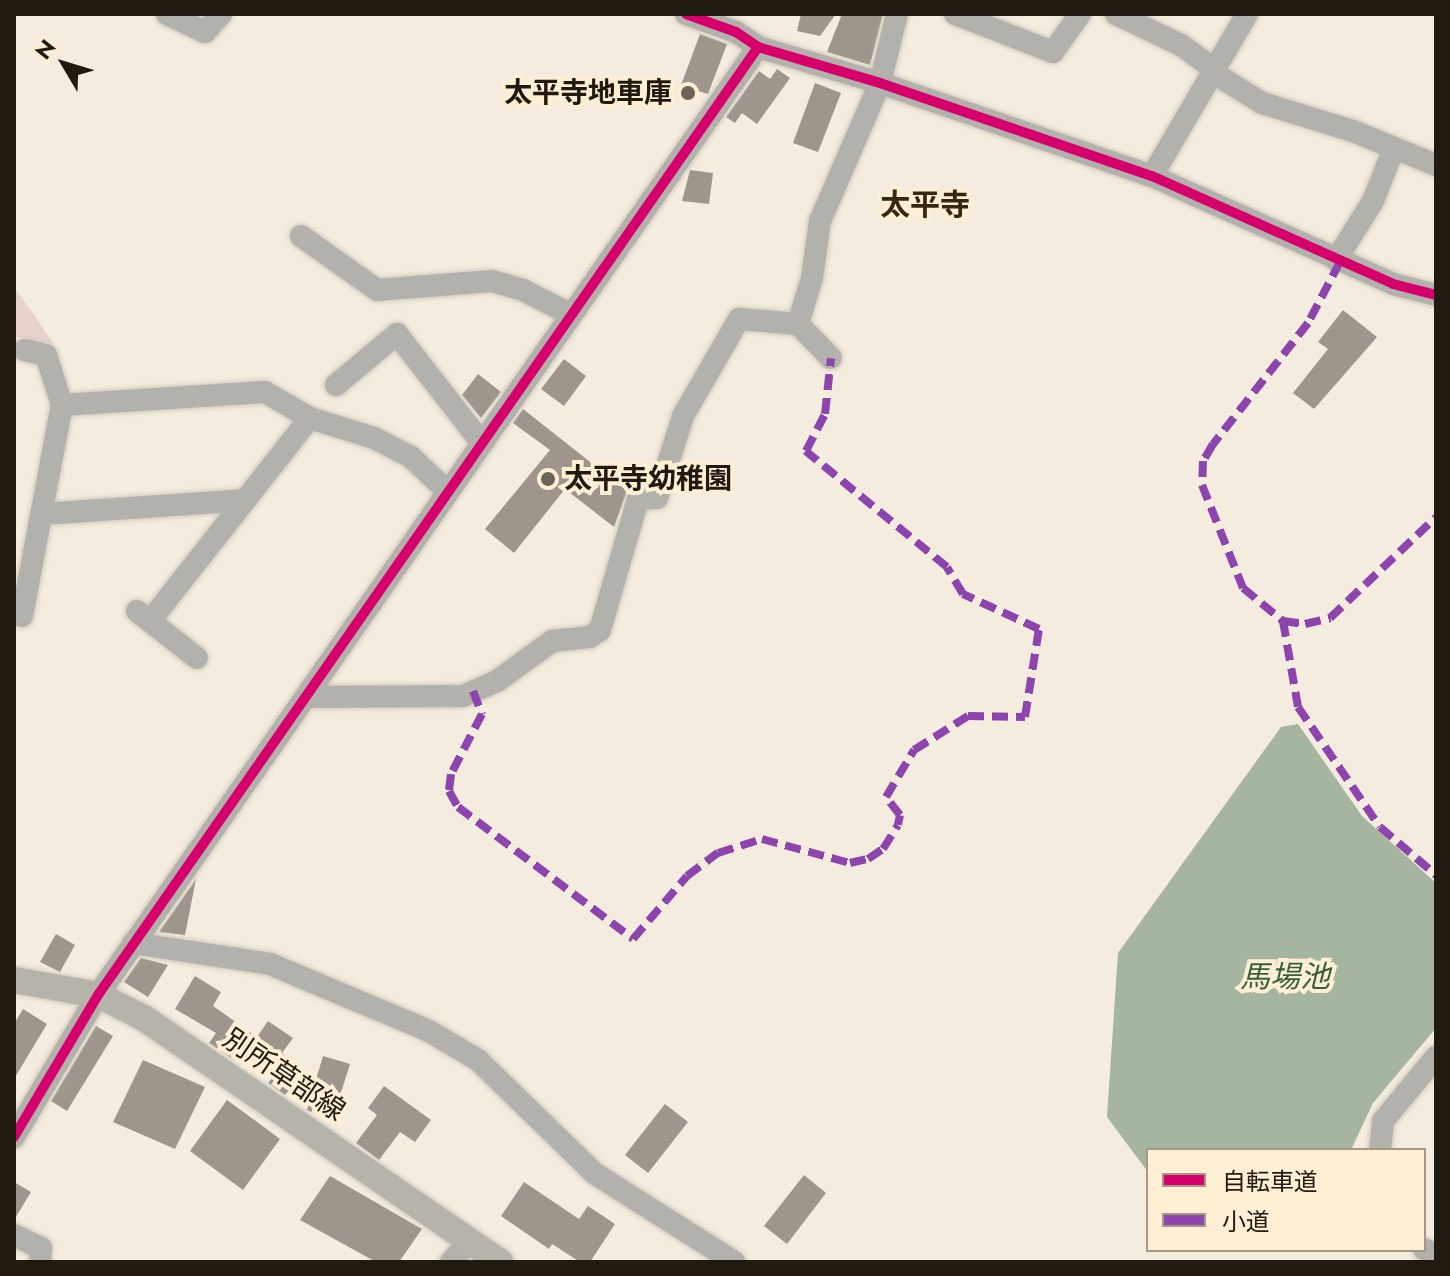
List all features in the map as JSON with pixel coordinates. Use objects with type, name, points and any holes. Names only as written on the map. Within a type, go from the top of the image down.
[{"type":"main road","name":"別所草部線","points":[[14,980],[98,995],[144,1018],[501,1262]]},
{"type":"street","points":[[167,14],[205,32],[221,14]]},
{"type":"street","points":[[686,14],[736,32],[758,47],[880,83],[1152,176],[1393,284],[1436,295]]},
{"type":"street","points":[[798,324],[812,278],[820,221],[880,83],[897,14]]},
{"type":"street","points":[[955,14],[1053,52],[1080,14]]},
{"type":"street","points":[[1116,14],[1181,45],[1262,103],[1436,165]]},
{"type":"street","points":[[1152,176],[1247,14]]},
{"type":"street","points":[[14,1137],[98,995],[133,943],[758,47]]},
{"type":"street","points":[[1336,260],[1373,201],[1394,148]]},
{"type":"street","points":[[301,236],[377,290],[492,281],[523,290],[570,314]]},
{"type":"street","points":[[307,697],[463,696],[497,681],[552,641],[590,637],[600,630],[638,499],[657,498],[683,416],[739,319],[798,324],[831,358]]},
{"type":"street","points":[[336,385],[397,334],[482,443]]},
{"type":"street","points":[[22,616],[22,573],[42,514],[62,405],[46,355],[25,350]]},
{"type":"street","points":[[62,405],[265,392],[310,418],[374,438],[411,457],[448,492]]},
{"type":"street","points":[[197,658],[144,616],[245,500],[310,418]]},
{"type":"street","points":[[42,514],[245,500]]},
{"type":"street","points":[[133,943],[270,964],[429,1031],[478,1060],[594,1173],[734,1262]]},
{"type":"street","points":[[1380,1148],[1383,1121],[1436,1057]]},
{"type":"street","points":[[14,1235],[41,1248],[40,1262]]},
{"type":"street","points":[[451,1262],[470,1241]]},
{"type":"shaded area","points":[[14,287],[35,316],[54,345],[14,336]]},
{"type":"water","name":"馬場池","points":[[1298,724],[1362,816],[1436,883],[1436,1028],[1373,1103],[1352,1148],[1146,1148],[1146,1169],[1107,1117],[1118,953],[1281,727]]},
{"type":"building","points":[[801,14],[836,14],[820,36],[797,31]]},
{"type":"building","points":[[842,14],[883,14],[870,65],[827,52]]},
{"type":"building","points":[[700,34],[727,44],[708,94],[698,91],[694,102],[677,96]]},
{"type":"building","points":[[777,69],[790,78],[757,124],[742,113],[735,123],[726,117],[759,71],[770,79]]},
{"type":"building","points":[[815,83],[841,93],[818,152],[793,143]]},
{"type":"building","points":[[690,170],[713,173],[709,204],[682,201]]},
{"type":"building","points":[[1343,310],[1377,337],[1314,409],[1293,393],[1328,349],[1318,342]]},
{"type":"building","points":[[564,359],[586,376],[564,406],[541,389]]},
{"type":"building","points":[[478,374],[501,392],[481,418],[462,395]]},
{"type":"building","points":[[523,409],[627,491],[614,527],[565,489],[514,553],[485,529],[550,450],[513,423]]},
{"type":"building","points":[[196,879],[185,935],[159,932]]},
{"type":"building","points":[[56,934],[75,945],[60,972],[40,962]]},
{"type":"building","points":[[141,958],[168,965],[148,997],[124,982]]},
{"type":"building","points":[[195,976],[221,992],[213,1006],[257,1037],[268,1021],[293,1038],[282,1053],[304,1070],[285,1095],[268,1083],[276,1073],[242,1049],[234,1060],[209,1043],[216,1033],[175,1009]]},
{"type":"building","points":[[23,1009],[47,1024],[14,1079],[14,1024]]},
{"type":"building","points":[[96,1026],[113,1036],[67,1111],[51,1101]]},
{"type":"building","points":[[323,1056],[350,1064],[332,1121],[307,1110]]},
{"type":"building","points":[[143,1060],[205,1087],[175,1149],[113,1122]]},
{"type":"building","points":[[384,1086],[431,1120],[415,1142],[400,1132],[379,1160],[356,1143],[377,1115],[368,1108]]},
{"type":"building","points":[[227,1100],[280,1139],[243,1190],[190,1151]]},
{"type":"building","points":[[665,1104],[688,1122],[648,1173],[625,1155]]},
{"type":"building","points":[[804,1175],[826,1193],[787,1244],[764,1226]]},
{"type":"building","points":[[330,1176],[422,1229],[399,1262],[376,1262],[300,1220]]},
{"type":"building","points":[[14,1182],[31,1192],[14,1220]]},
{"type":"building","points":[[524,1182],[579,1219],[588,1206],[615,1224],[590,1262],[580,1262],[552,1244],[549,1249],[501,1216]]},
{"type":"marked path","points":[[1340,262],[1308,323],[1213,444],[1203,461],[1202,485],[1243,588],[1283,621],[1298,707],[1380,827],[1436,875]]},
{"type":"marked path","points":[[473,691],[482,714],[451,774],[449,791],[458,807],[633,939],[687,876],[718,853],[762,839],[850,863],[868,859],[883,849],[898,825],[900,815],[886,797],[914,750],[968,716],[1025,717],[1039,629],[963,594],[947,567],[806,451],[825,414],[831,358]]},
{"type":"marked path","points":[[1283,621],[1305,624],[1330,618],[1436,517]]},
{"type":"cycle path","points":[[686,14],[736,32],[758,47],[880,83],[1152,176],[1393,284],[1436,295]]},
{"type":"cycle path","points":[[14,1137],[98,995],[758,47]]},
{"type":"place","name":"太平寺地車庫","points":[[688,93]]},
{"type":"place","name":"太平寺幼稚園","points":[[548,479]]},
{"type":"district","name":"太平寺","points":[[925,205]]}]
